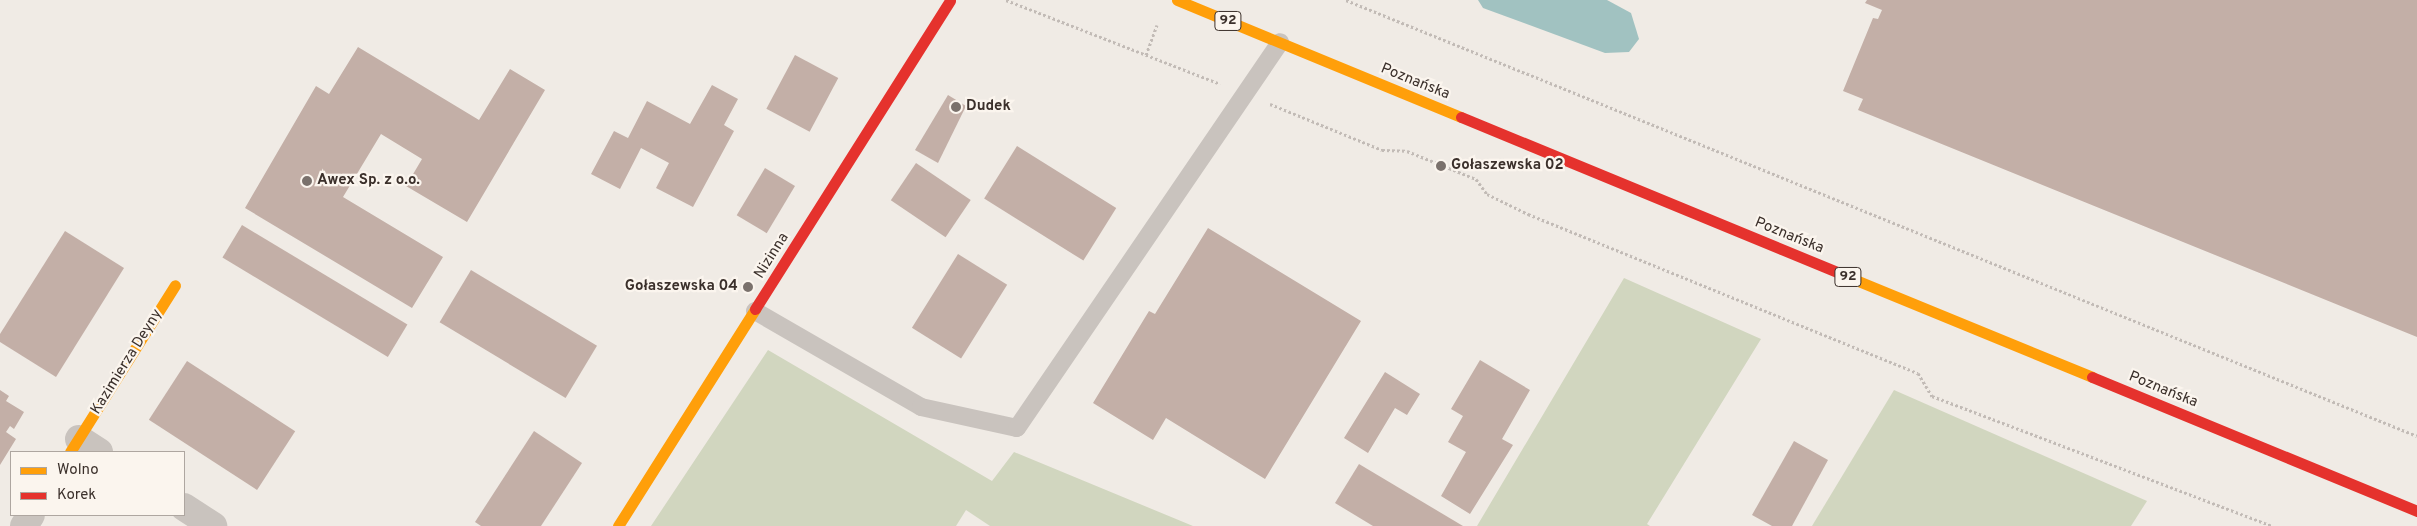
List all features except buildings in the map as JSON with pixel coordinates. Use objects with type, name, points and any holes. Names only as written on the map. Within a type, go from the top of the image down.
[{"type":"main road","name":"Nizinna","points":[[618,526],[755,312],[950,0]]},
{"type":"main road","name":"Poznańska","points":[[1177,0],[2417,511]]},
{"type":"main road","name":"Kazimierza Deyny","points":[[82,448],[175,285]]},
{"type":"street","points":[[185,508],[213,526]]},
{"type":"lane","points":[[755,312],[921,407],[1017,428],[1247,94],[1280,42]]},
{"type":"path","points":[[1006,0],[1247,94],[1382,150],[1415,154],[1476,180],[1487,194],[1528,214],[1918,373],[1932,396],[2272,526]]},
{"type":"path","points":[[1346,0],[2417,436]]},
{"type":"path","points":[[1146,55],[1159,18]]},
{"type":"green space","points":[[1624,278],[1761,339],[1647,524],[1650,526],[1477,526]]},
{"type":"green space","points":[[768,350],[992,481],[1014,452],[1193,526],[990,526],[966,510],[956,526],[651,526]]},
{"type":"green space","points":[[1894,390],[2147,501],[2131,526],[1812,526]]},
{"type":"water","points":[[1478,0],[1607,0],[1631,13],[1639,39],[1629,52],[1605,53],[1483,8]]},
{"type":"traffic: slow","points":[[1177,0],[1461,117]]},
{"type":"traffic: slow","points":[[1846,276],[2092,377]]},
{"type":"traffic: slow","points":[[71,451],[175,285]]},
{"type":"traffic: slow","points":[[618,526],[755,309]]},
{"type":"traffic: jam","points":[[755,309],[950,0]]},
{"type":"traffic: jam","points":[[1461,117],[1846,276]]},
{"type":"traffic: jam","points":[[2092,377],[2417,511]]},
{"type":"place","name":"Dudek","points":[[956,107]]},
{"type":"place","name":"Gołaszewska 02","points":[[1441,166]]},
{"type":"place","name":"Awex Sp. z o.o.","points":[[307,181]]},
{"type":"place","name":"Gołaszewska 04","points":[[748,287]]}]
